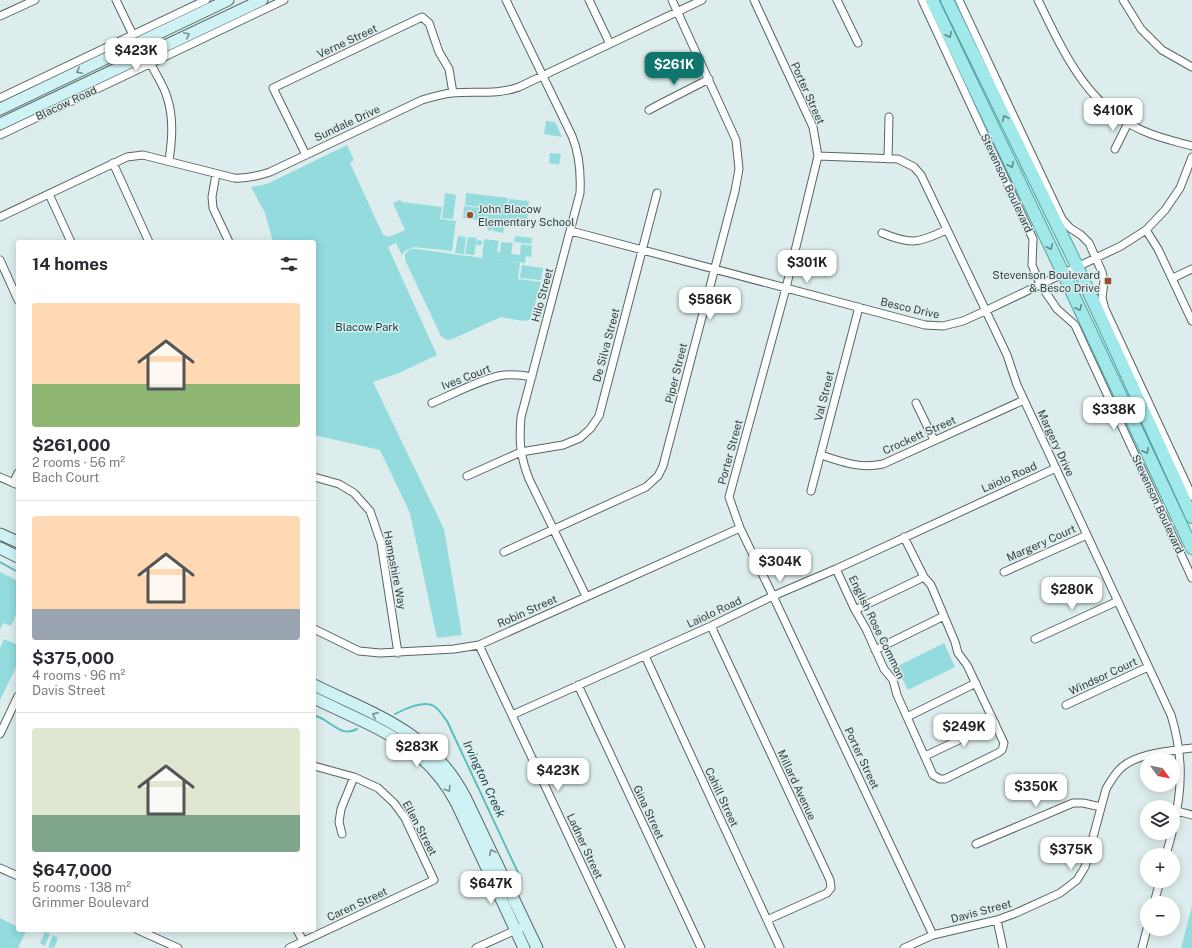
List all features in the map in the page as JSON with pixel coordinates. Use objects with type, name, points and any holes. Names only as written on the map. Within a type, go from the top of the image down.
[{"type":"main road","name":"Blacow Road","points":[[0,109],[228,0]]},
{"type":"main road","name":"Blacow Road","points":[[0,124],[262,0]]},
{"type":"main road","name":"Stevenson Boulevard","points":[[932,0],[1063,273],[1192,548]]},
{"type":"main road","points":[[947,0],[1077,266],[1192,518]]},
{"type":"main road","points":[[0,534],[16,541]]},
{"type":"main road","points":[[0,548],[16,556]]},
{"type":"main road","points":[[316,686],[402,728],[425,744],[444,764],[463,792],[537,948]]},
{"type":"main road","points":[[316,699],[396,738],[414,750],[434,770],[447,786],[457,804],[524,948]]},
{"type":"street","points":[[0,16],[35,0]]},
{"type":"street","points":[[116,0],[133,35]]},
{"type":"street","points":[[0,98],[206,0]]},
{"type":"street","name":"Blacow Road","points":[[0,134],[284,0]]},
{"type":"street","name":"Hilo Street","points":[[506,0],[577,148],[580,165],[580,193],[521,417],[519,436],[523,462],[529,478],[586,596]]},
{"type":"street","points":[[589,0],[610,44]]},
{"type":"street","name":"Piper Street","points":[[504,552],[646,487],[658,476],[663,466],[735,191],[739,168],[736,140],[672,0]]},
{"type":"street","name":"Sundale Drive","points":[[0,217],[127,157],[143,155],[234,178],[258,176],[270,172],[422,100],[436,95],[453,93],[502,92],[519,87],[702,0]]},
{"type":"street","name":"Porter Street","points":[[754,0],[813,126],[818,156],[786,288],[729,497],[740,528],[933,935]]},
{"type":"street","points":[[837,0],[858,43]]},
{"type":"street","name":"Stevenson Boulevard","points":[[922,0],[1033,239],[1032,265],[1040,284],[1057,309],[1075,325],[1192,578]]},
{"type":"street","points":[[959,0],[1062,219],[1070,228],[1081,235],[1089,243],[1102,272],[1104,281],[1102,298],[1105,309],[1192,496]]},
{"type":"street","points":[[1038,0],[1067,58],[1086,86],[1104,106],[1128,123],[1150,134],[1192,146]]},
{"type":"street","points":[[1123,0],[1141,29],[1162,50],[1192,67]]},
{"type":"street","name":"Verne Street","points":[[306,155],[274,88],[422,17],[428,23],[439,52],[449,69],[453,93]]},
{"type":"street","points":[[151,64],[167,97],[171,116],[173,131],[169,161]]},
{"type":"street","points":[[649,110],[709,79]]},
{"type":"street","points":[[888,158],[889,117]]},
{"type":"street","points":[[1115,149],[1128,123]]},
{"type":"street","name":"Margery Drive","points":[[818,156],[898,159],[914,167],[921,175],[946,230],[1007,354],[1016,385],[1171,715],[1179,750],[1181,777],[1178,800]]},
{"type":"street","name":"Besco Drive","points":[[571,231],[925,325],[943,326],[963,321],[985,311],[1095,257],[1121,246],[1146,230],[1165,210],[1180,188],[1192,157]]},
{"type":"street","points":[[113,163],[148,240]]},
{"type":"street","points":[[216,174],[212,197],[213,208],[228,240]]},
{"type":"street","name":"De Silva Street","points":[[467,476],[521,452],[564,445],[580,438],[590,429],[599,416],[658,193]]},
{"type":"street","points":[[48,194],[70,240]]},
{"type":"street","points":[[882,233],[907,242],[927,239],[946,230]]},
{"type":"street","points":[[1146,230],[1173,278],[1192,321]]},
{"type":"street","points":[[0,260],[16,296]]},
{"type":"street","points":[[1173,278],[1192,269]]},
{"type":"street","name":"Val Street","points":[[811,491],[859,307]]},
{"type":"street","name":"Ives Court","points":[[432,402],[492,378],[505,375],[520,375],[532,378]]},
{"type":"street","name":"Crockett Street","points":[[821,455],[852,465],[872,466],[883,464],[1024,400]]},
{"type":"street","points":[[916,403],[934,440]]},
{"type":"street","name":"Laiolo Road","points":[[512,715],[645,656],[773,596],[836,569],[1056,468]]},
{"type":"street","points":[[0,477],[15,484]]},
{"type":"street","name":"Hampshire Way","points":[[316,478],[339,484],[354,493],[370,511],[381,543],[398,653]]},
{"type":"street","name":"Robin Street","points":[[316,630],[359,651],[380,654],[454,649],[479,645],[740,528]]},
{"type":"street","name":"Margery Court","points":[[1004,572],[1087,535]]},
{"type":"street","points":[[904,537],[924,577],[931,585],[955,642],[958,653],[967,665],[995,723],[925,756]]},
{"type":"street","name":"English Rose Common","points":[[836,569],[854,610],[866,630],[884,668],[893,680],[897,695],[934,775],[940,779],[945,779],[1002,750],[1004,743],[995,723]]},
{"type":"street","points":[[854,610],[924,577]]},
{"type":"street","points":[[1035,639],[1118,601]]},
{"type":"street","points":[[875,650],[944,616]]},
{"type":"street","name":"Millard Avenue","points":[[711,626],[830,880],[831,888],[827,894],[768,920]]},
{"type":"street","name":"Ladner Street","points":[[479,645],[621,948]]},
{"type":"street","name":"Cahill Street","points":[[645,656],[780,948]]},
{"type":"street","name":"Windsor Court","points":[[1066,705],[1148,667]]},
{"type":"street","points":[[907,717],[976,684]]},
{"type":"street","name":"Gina Street","points":[[578,685],[699,948]]},
{"type":"street","points":[[0,734],[16,700]]},
{"type":"street","name":"Davis Street","points":[[904,948],[933,935],[997,920],[1060,893],[1077,880],[1085,867],[1106,789],[1111,779],[1121,768],[1130,761],[1145,756],[1192,748]]},
{"type":"street","name":"Ellen Street","points":[[316,767],[354,777],[378,788],[394,803],[405,818],[434,880]]},
{"type":"street","points":[[342,834],[339,822],[341,809],[354,777]]},
{"type":"street","points":[[976,844],[1073,803],[1083,803],[1101,807]]},
{"type":"street","points":[[1180,812],[1192,815]]},
{"type":"street","points":[[0,868],[16,874]]},
{"type":"street","name":"Caren Street","points":[[289,948],[434,880]]},
{"type":"street","points":[[997,920],[1003,948]]},
{"type":"street","points":[[476,948],[527,925]]},
{"type":"street","points":[[142,932],[178,948]]},
{"type":"street","points":[[299,932],[303,941]]},
{"type":"street","points":[[1142,948],[1145,936]]},
{"type":"green space","points":[[546,121],[555,122],[562,137],[544,134]]},
{"type":"green space","name":"Blacow Park","points":[[347,145],[354,160],[350,163],[383,235],[389,237],[405,230],[393,203],[400,200],[402,202],[442,207],[440,219],[456,221],[452,251],[414,247],[405,251],[402,255],[396,243],[388,247],[437,355],[399,373],[373,382],[444,529],[462,635],[437,638],[410,513],[380,450],[316,435],[316,240],[272,240],[265,213],[251,187],[267,184]]},
{"type":"green space","points":[[550,153],[561,154],[559,165],[549,163]]},
{"type":"green space","points":[[445,193],[456,195],[453,219],[442,218]]},
{"type":"green space","points":[[466,193],[508,198],[506,210],[465,205]]},
{"type":"green space","points":[[509,199],[529,201],[528,213],[507,211]]},
{"type":"green space","points":[[464,206],[506,211],[506,218],[507,211],[528,214],[526,226],[463,218]]},
{"type":"green space","points":[[494,223],[505,224],[503,233],[493,231],[493,229],[490,231],[488,230],[488,225],[491,224],[494,226]]},
{"type":"green space","points":[[458,236],[466,237],[464,254],[455,253]]},
{"type":"green space","points":[[515,236],[532,238],[531,244],[514,242]]},
{"type":"green space","points":[[468,237],[477,238],[476,241],[480,240],[483,242],[480,246],[476,244],[474,255],[465,254]]},
{"type":"green space","points":[[484,239],[499,241],[497,252],[500,253],[501,242],[513,243],[511,254],[520,255],[521,244],[532,246],[531,257],[526,256],[525,263],[484,258],[520,263],[518,279],[541,282],[532,315],[529,320],[523,321],[501,317],[450,340],[445,339],[441,336],[405,260],[405,254],[410,249],[416,249],[482,258]]},
{"type":"green space","points":[[522,265],[543,268],[541,280],[520,278]]},
{"type":"green space","points":[[0,572],[16,580],[16,615],[11,626],[3,623],[0,629]]},
{"type":"green space","points":[[4,639],[16,644],[16,667],[0,700],[0,648]]},
{"type":"green space","points":[[944,643],[955,667],[908,690],[896,667]]},
{"type":"green space","points":[[1192,906],[1192,948],[1181,948]]},
{"type":"green space","points":[[0,918],[16,926],[16,932],[26,932],[18,948],[0,948]]},
{"type":"green space","points":[[45,932],[50,934],[45,946],[40,943]]},
{"type":"green space","points":[[53,935],[58,938],[54,948],[48,947]]},
{"type":"waterway","name":"Irvington Creek","points":[[0,562],[16,571]]},
{"type":"waterway","name":"Irvington Creek","points":[[395,714],[409,708],[425,704],[430,704],[438,709],[447,721],[521,879]]},
{"type":"waterway","name":"Irvington Creek","points":[[316,716],[340,730],[348,732],[357,729]]},
{"type":"place","name":"John Blacow Elementary School","points":[[470,215]]},
{"type":"place","name":"Stevenson Boulevard & Besco Drive","points":[[1108,281]]}]
